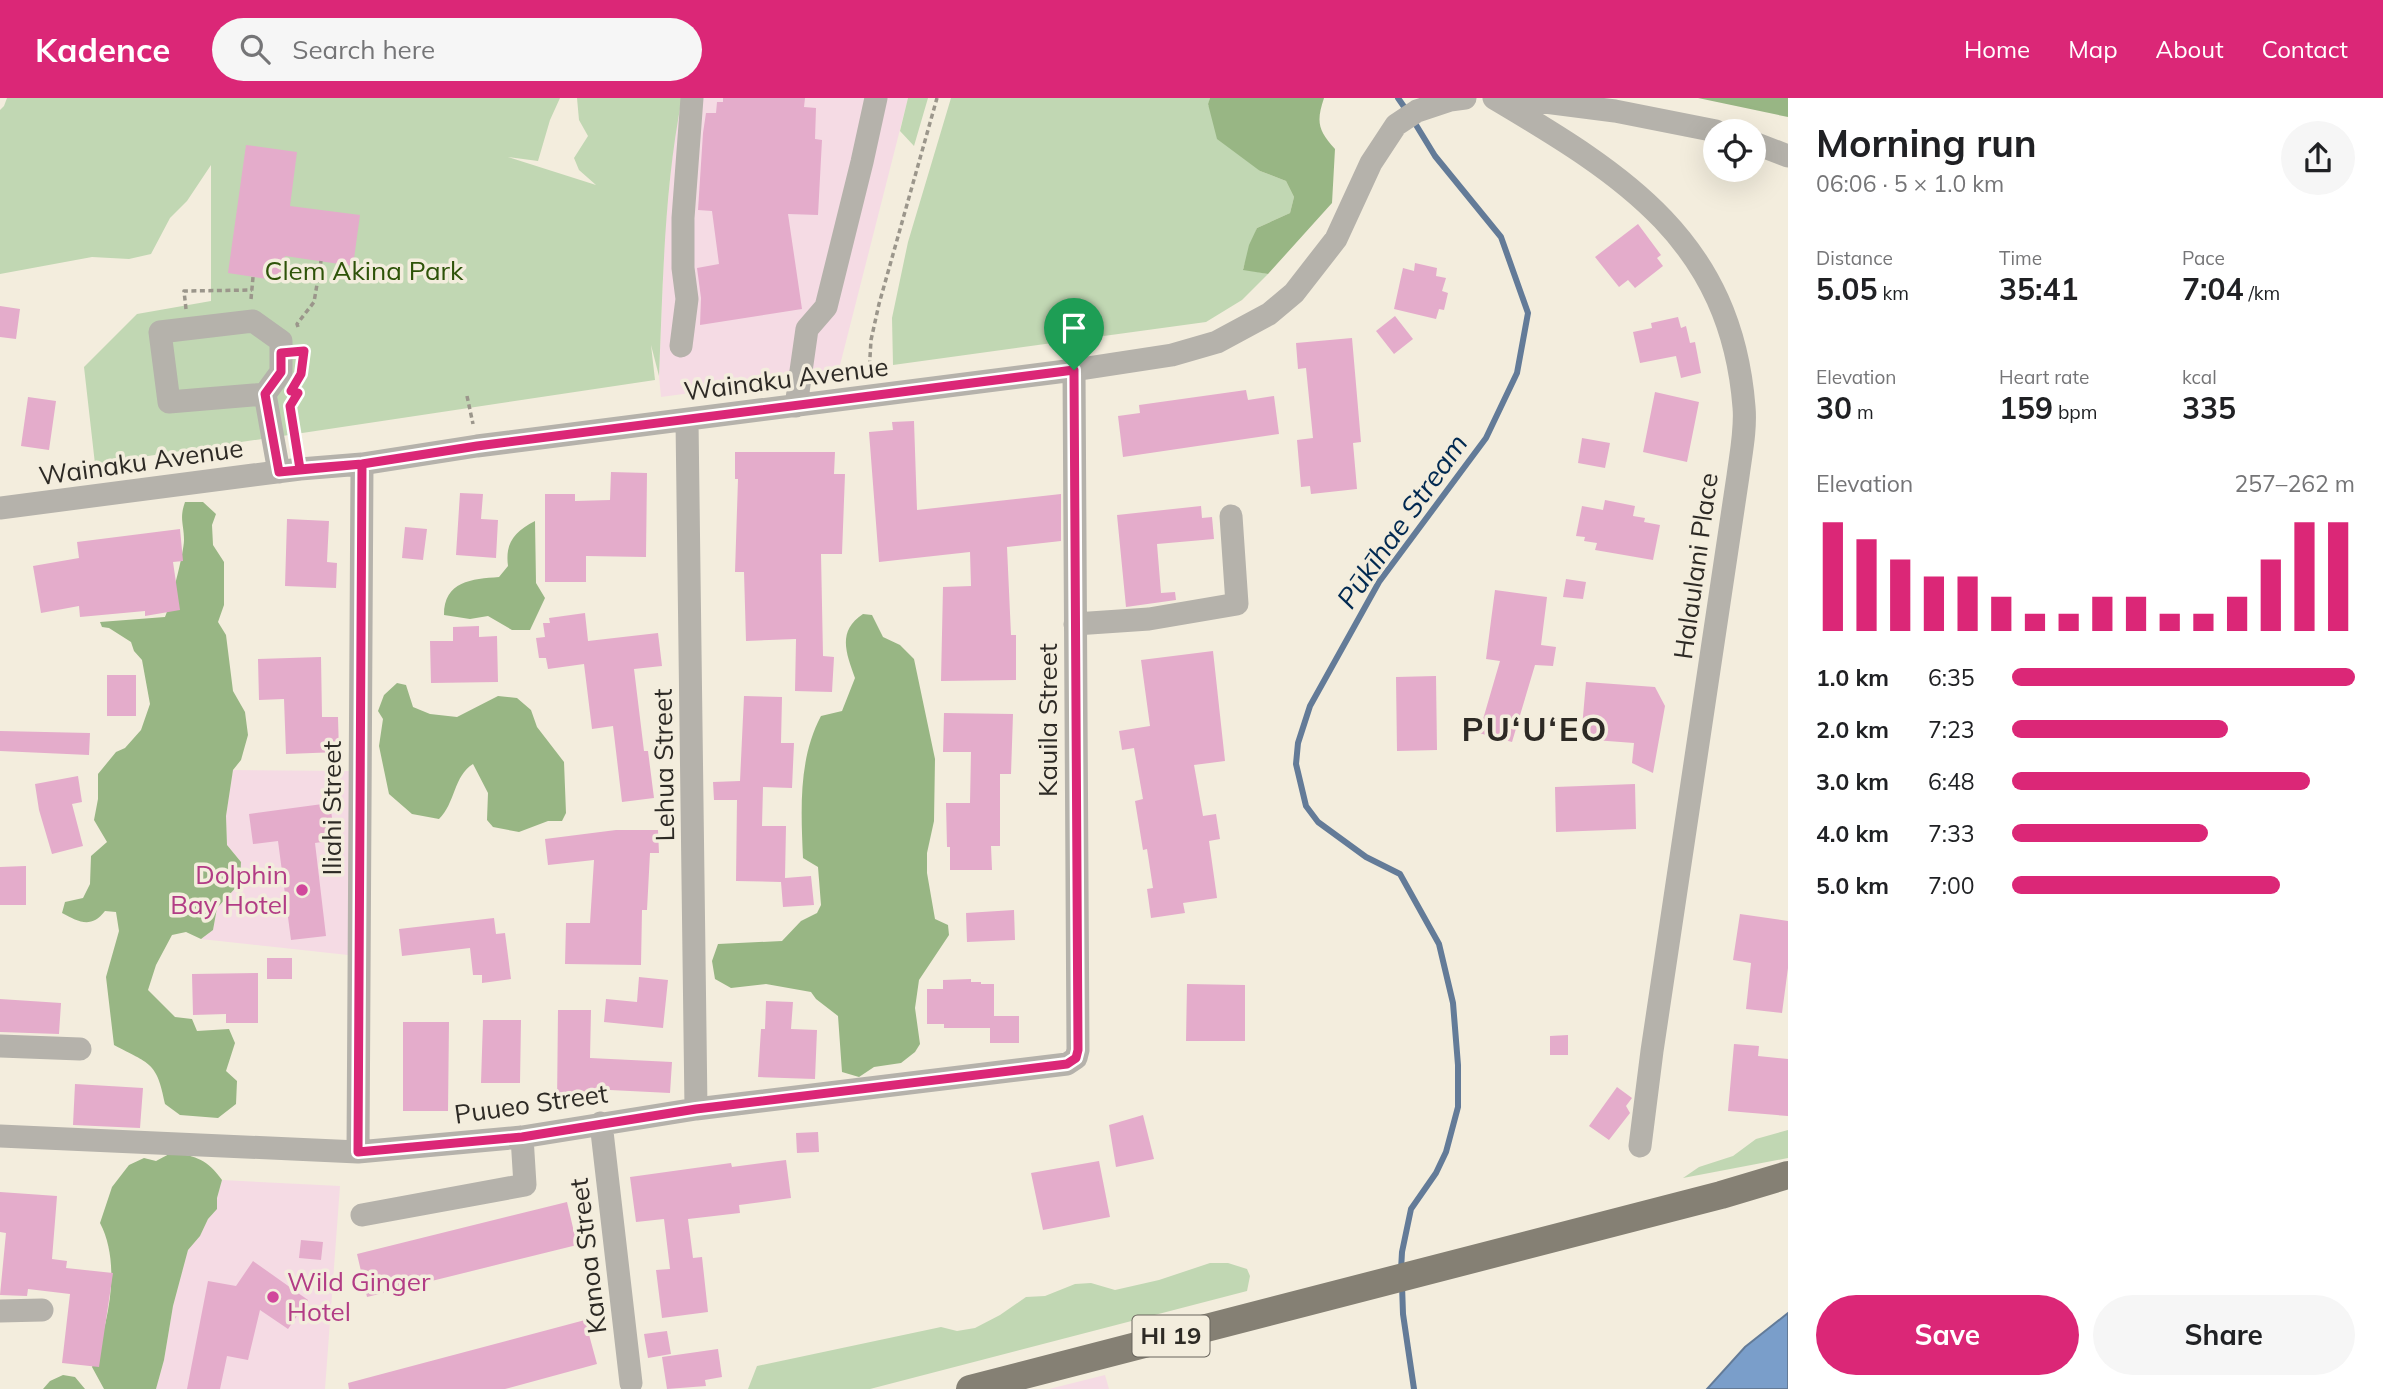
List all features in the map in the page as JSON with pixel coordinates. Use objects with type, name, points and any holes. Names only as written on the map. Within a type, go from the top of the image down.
[{"type":"main road","name":"HI 19","points":[[970,1389],[1721,1195],[1788,1175]]},
{"type":"street","points":[[681,346],[687,299],[683,268],[683,218],[692,98]]},
{"type":"street","points":[[796,406],[807,329],[826,307],[876,98]]},
{"type":"street","name":"Halaulani Place","points":[[1494,98],[1551,132],[1614,175],[1644,200],[1682,239],[1705,275],[1724,316],[1737,360],[1744,408],[1738,476],[1640,1146]]},
{"type":"street","points":[[1513,98],[1615,111],[1703,128]]},
{"type":"street","name":"Wainaku Avenue","points":[[0,509],[279,472],[362,464],[477,446],[1074,370],[1172,355],[1217,342],[1269,314],[1294,293],[1336,239],[1371,163],[1396,125],[1417,111],[1457,99]]},
{"type":"street","points":[[1766,148],[1788,156]]},
{"type":"street","points":[[265,394],[169,402],[160,332],[253,321],[281,341],[281,372],[265,394],[279,472]]},
{"type":"street","name":"Kauila Street","points":[[1067,1064],[1076,1058],[1078,1050],[1074,370]]},
{"type":"street","name":"Lehua Street","points":[[687,420],[696,1109]]},
{"type":"street","name":"Iliahi Street","points":[[358,1152],[362,464]]},
{"type":"street","points":[[1075,624],[1149,619],[1237,604],[1231,516]]},
{"type":"street","points":[[0,1046],[80,1049]]},
{"type":"street","name":"Puueo Street","points":[[0,1136],[358,1152],[522,1137],[696,1109],[1067,1064]]},
{"type":"street","name":"Kanoa Street","points":[[601,1123],[631,1383]]},
{"type":"street","points":[[362,1215],[525,1185],[522,1137]]},
{"type":"street","points":[[0,1311],[43,1310]]},
{"type":"path","points":[[871,396],[869,365],[874,328],[937,98]]},
{"type":"path","points":[[301,337],[297,324],[314,302],[321,261]]},
{"type":"path","points":[[187,329],[184,291],[252,290]]},
{"type":"path","points":[[290,406],[298,393],[291,391],[296,383]]},
{"type":"path","points":[[467,396],[477,446]]},
{"type":"shaded area","points":[[682,98],[908,98],[838,373],[661,397],[659,376],[665,230],[674,137]]},
{"type":"shaded area","points":[[233,770],[350,771],[348,955],[201,939],[213,930],[217,908],[240,883],[241,862],[227,845],[226,816]]},
{"type":"shaded area","points":[[222,1180],[340,1186],[325,1389],[156,1389],[188,1250],[217,1209]]},
{"type":"shaded area","points":[[1105,1375],[1109,1389],[1049,1389]]},
{"type":"green space","name":"Clem Akina Park","points":[[7,98],[560,98],[550,120],[538,161],[508,157],[596,185],[579,170],[574,158],[588,136],[579,120],[577,98],[682,98],[668,202],[659,376],[651,345],[655,380],[95,464],[84,367],[137,314],[211,301],[211,165],[187,201],[170,218],[151,254],[129,259],[92,257],[0,274],[0,110]]},
{"type":"green space","points":[[908,98],[928,98],[914,146],[900,131]]},
{"type":"green space","points":[[951,98],[1210,98],[1208,105],[1260,171],[1286,181],[1294,197],[1290,213],[1257,228],[1243,269],[1268,274],[1242,300],[1206,322],[893,365],[892,318],[908,242]]},
{"type":"green space","points":[[1210,98],[1324,98],[1320,125],[1335,149],[1332,203],[1268,274],[1243,270],[1249,245],[1257,228],[1290,213],[1294,197],[1286,181],[1260,171],[1217,139],[1208,104]]},
{"type":"green space","points":[[1698,98],[1788,98],[1788,117]]},
{"type":"green space","points":[[185,502],[203,502],[216,514],[212,525],[213,545],[224,562],[224,605],[218,622],[226,635],[233,691],[245,712],[248,735],[241,760],[233,770],[226,816],[227,845],[241,862],[240,883],[217,908],[213,930],[201,939],[186,932],[172,935],[156,965],[148,990],[175,1017],[192,1019],[197,1031],[229,1029],[235,1043],[226,1071],[237,1081],[236,1104],[218,1118],[180,1115],[165,1104],[155,1071],[136,1056],[114,1045],[106,977],[119,931],[116,912],[105,911],[90,922],[62,913],[65,902],[83,898],[90,884],[91,856],[107,842],[94,820],[98,799],[98,774],[116,752],[125,748],[141,730],[150,704],[142,660],[134,651],[131,642],[109,628],[102,627],[100,622],[165,617],[183,547],[182,517]]},
{"type":"green space","points":[[535,521],[536,583],[545,598],[530,630],[512,630],[488,616],[470,619],[444,615],[449,595],[461,584],[499,577],[508,566],[508,551],[512,539]]},
{"type":"green space","points":[[863,614],[872,615],[883,637],[900,645],[914,659],[935,759],[934,821],[927,853],[927,873],[935,919],[948,925],[949,935],[919,980],[915,1008],[920,1044],[915,1052],[901,1063],[874,1067],[859,1077],[842,1072],[838,1016],[811,992],[766,984],[731,988],[715,979],[712,961],[718,944],[782,941],[801,921],[817,913],[821,905],[818,867],[803,858],[802,804],[805,767],[808,750],[821,716],[842,711],[855,678],[847,651],[847,635],[855,621]]},
{"type":"green space","points":[[397,683],[406,685],[413,707],[430,714],[457,717],[498,696],[517,698],[531,710],[537,727],[564,762],[566,813],[562,821],[548,821],[519,832],[493,827],[487,820],[488,793],[473,764],[462,775],[439,819],[412,814],[389,794],[379,746],[383,719],[378,711],[384,695]]},
{"type":"green space","points":[[1788,1130],[1788,1158],[1683,1178],[1699,1167],[1733,1156],[1756,1139]]},
{"type":"green space","points":[[173,1152],[201,1160],[222,1180],[217,1209],[188,1250],[156,1389],[104,1389],[92,1367],[103,1333],[110,1295],[110,1257],[100,1223],[112,1187],[129,1165],[144,1158],[156,1161]]},
{"type":"green space","points":[[1210,1263],[1228,1263],[1247,1269],[1250,1276],[1247,1291],[870,1389],[748,1389],[757,1366],[941,1327],[957,1331],[975,1328],[1026,1297],[1045,1296],[1075,1284],[1091,1283],[1115,1290],[1159,1280]]},
{"type":"green space","points":[[63,1375],[75,1377],[85,1389],[43,1389],[50,1381]]},
{"type":"water","points":[[1788,1313],[1788,1389],[1707,1389],[1745,1347]]},
{"type":"building","points":[[723,98],[805,98],[804,107],[816,108],[815,139],[822,140],[818,215],[788,214],[802,309],[700,325],[701,298],[697,268],[719,264],[712,211],[698,210],[703,133],[706,113],[716,113],[717,102],[723,102]]},
{"type":"building","points":[[246,145],[297,152],[290,206],[360,215],[353,266],[285,256],[281,281],[228,273]]},
{"type":"building","points":[[1638,224],[1661,255],[1657,258],[1663,266],[1635,288],[1628,280],[1619,287],[1595,257]]},
{"type":"building","points":[[1415,263],[1437,268],[1436,276],[1446,278],[1442,291],[1448,293],[1444,310],[1439,309],[1436,319],[1394,309],[1403,268],[1414,271]]},
{"type":"building","points":[[0,306],[20,309],[16,339],[0,337]]},
{"type":"building","points":[[1395,316],[1413,339],[1394,354],[1376,331]]},
{"type":"building","points":[[1678,317],[1681,328],[1686,326],[1690,343],[1695,342],[1701,373],[1681,378],[1676,356],[1640,363],[1633,332],[1652,328],[1651,323]]},
{"type":"building","points":[[1352,338],[1361,442],[1353,443],[1357,489],[1311,494],[1310,486],[1301,487],[1297,440],[1313,438],[1306,368],[1298,369],[1296,343]]},
{"type":"building","points":[[1246,390],[1248,400],[1274,396],[1279,434],[1123,457],[1118,416],[1140,413],[1139,405]]},
{"type":"building","points":[[1655,392],[1699,402],[1687,462],[1643,452]]},
{"type":"building","points":[[28,397],[56,401],[49,450],[21,446]]},
{"type":"building","points":[[914,421],[917,510],[1061,494],[1061,541],[1007,547],[1011,635],[1016,635],[1016,680],[941,681],[943,587],[971,586],[970,552],[879,562],[869,432],[893,430],[892,422]]},
{"type":"building","points":[[1582,438],[1610,443],[1605,468],[1578,463]]},
{"type":"building","points":[[735,452],[835,452],[834,474],[845,474],[842,554],[821,554],[823,656],[834,657],[832,692],[795,691],[796,639],[746,641],[744,572],[735,572],[738,479],[735,479]]},
{"type":"building","points":[[611,472],[647,473],[646,557],[586,556],[586,582],[545,582],[545,494],[575,494],[575,501],[610,500]]},
{"type":"building","points":[[460,493],[483,494],[481,519],[498,520],[496,558],[456,555]]},
{"type":"building","points":[[1605,500],[1635,506],[1633,516],[1645,518],[1644,522],[1660,525],[1653,560],[1595,550],[1597,543],[1584,541],[1585,537],[1576,536],[1582,506],[1603,510]]},
{"type":"building","points":[[1201,506],[1202,518],[1212,517],[1214,539],[1157,544],[1161,593],[1175,592],[1176,600],[1126,607],[1117,515]]},
{"type":"building","points":[[287,519],[329,521],[327,562],[337,563],[336,588],[285,586]]},
{"type":"building","points":[[405,527],[427,529],[423,560],[402,558]]},
{"type":"building","points":[[180,529],[183,561],[173,562],[180,610],[145,616],[145,611],[80,617],[79,606],[41,613],[33,566],[79,558],[77,542]]},
{"type":"building","points":[[1566,579],[1586,582],[1583,599],[1563,597]]},
{"type":"building","points":[[1495,590],[1547,597],[1541,645],[1556,647],[1553,666],[1535,665],[1512,742],[1479,733],[1500,661],[1486,659]]},
{"type":"building","points":[[585,613],[588,641],[658,633],[662,666],[634,669],[644,751],[648,751],[654,798],[622,802],[613,726],[592,729],[584,664],[548,669],[546,658],[539,658],[536,638],[545,637],[543,623],[550,623],[549,618]]},
{"type":"building","points":[[479,626],[479,637],[497,636],[498,682],[431,683],[430,641],[453,641],[453,627]]},
{"type":"building","points":[[1213,651],[1225,761],[1194,765],[1203,816],[1216,814],[1220,839],[1209,841],[1217,898],[1183,903],[1185,913],[1151,918],[1147,889],[1153,888],[1135,801],[1143,799],[1134,748],[1122,750],[1119,731],[1150,726],[1141,660]]},
{"type":"building","points":[[321,657],[322,717],[338,717],[339,752],[286,754],[284,699],[259,700],[258,659]]},
{"type":"building","points":[[107,675],[136,675],[136,716],[107,716]]},
{"type":"building","points":[[1436,676],[1437,750],[1397,751],[1396,677]]},
{"type":"building","points":[[1586,682],[1655,687],[1665,706],[1653,773],[1632,763],[1634,743],[1581,739]]},
{"type":"building","points":[[744,696],[782,697],[781,743],[794,743],[792,788],[763,787],[762,826],[786,826],[785,878],[811,876],[814,905],[783,907],[781,882],[736,881],[737,800],[714,800],[713,782],[740,781]]},
{"type":"building","points":[[944,713],[1013,714],[1011,774],[1000,774],[1000,846],[991,846],[992,870],[950,870],[946,803],[970,803],[971,752],[943,752]]},
{"type":"building","points":[[0,731],[90,733],[89,755],[0,751]]},
{"type":"building","points":[[78,776],[82,802],[72,804],[83,846],[52,854],[39,810],[35,784]]},
{"type":"building","points":[[1635,784],[1636,829],[1556,832],[1555,787]]},
{"type":"building","name":"Dolphin Bay Hotel","points":[[330,803],[335,840],[315,843],[326,936],[291,940],[278,841],[253,844],[249,814]]},
{"type":"building","points":[[616,830],[658,830],[659,853],[650,853],[647,910],[642,910],[641,965],[565,964],[566,923],[590,923],[594,860],[548,865],[545,839]]},
{"type":"building","points":[[26,866],[26,905],[0,905],[0,867]]},
{"type":"building","points":[[1014,910],[1015,940],[967,942],[966,913]]},
{"type":"building","points":[[1740,914],[1788,921],[1788,968],[1782,1013],[1746,1009],[1751,963],[1733,960]]},
{"type":"building","points":[[494,918],[496,934],[505,933],[511,979],[482,983],[482,975],[473,975],[470,948],[402,956],[399,929]]},
{"type":"building","points":[[267,958],[292,958],[292,979],[267,979]]},
{"type":"building","points":[[258,973],[258,1023],[226,1023],[226,1014],[193,1015],[192,974]]},
{"type":"building","points":[[639,977],[668,980],[663,1028],[604,1022],[606,999],[637,1002]]},
{"type":"building","points":[[971,979],[971,982],[994,984],[994,1016],[1019,1016],[1019,1043],[990,1043],[990,1028],[944,1028],[944,1024],[927,1024],[927,989],[943,989],[943,980]]},
{"type":"building","points":[[1187,984],[1245,985],[1245,1041],[1186,1041]]},
{"type":"building","points":[[0,999],[61,1003],[59,1034],[0,1032]]},
{"type":"building","points":[[766,1001],[793,1002],[791,1029],[817,1030],[815,1079],[758,1077]]},
{"type":"building","points":[[558,1010],[591,1010],[590,1058],[672,1062],[670,1093],[590,1089],[590,1105],[557,1105]]},
{"type":"building","points":[[483,1020],[521,1020],[520,1083],[481,1083]]},
{"type":"building","points":[[403,1022],[449,1022],[448,1111],[403,1111]]},
{"type":"building","points":[[1568,1035],[1568,1055],[1550,1055],[1550,1036]]},
{"type":"building","points":[[1734,1044],[1759,1046],[1758,1056],[1788,1059],[1788,1116],[1728,1111]]},
{"type":"building","points":[[75,1084],[143,1088],[140,1128],[73,1125]]},
{"type":"building","points":[[1617,1087],[1632,1098],[1626,1106],[1630,1113],[1609,1140],[1589,1126]]},
{"type":"building","points":[[1143,1115],[1154,1159],[1116,1167],[1109,1125]]},
{"type":"building","points":[[818,1132],[819,1152],[797,1153],[796,1133]]},
{"type":"building","points":[[786,1160],[791,1198],[739,1205],[740,1213],[688,1219],[693,1258],[702,1257],[708,1312],[662,1318],[656,1270],[670,1269],[664,1219],[636,1222],[630,1177],[731,1163],[732,1167]]},
{"type":"building","points":[[1099,1161],[1110,1217],[1043,1230],[1031,1173]]},
{"type":"building","points":[[0,1192],[57,1196],[52,1259],[67,1261],[66,1268],[113,1273],[99,1367],[62,1363],[70,1294],[28,1289],[27,1296],[0,1295],[6,1233],[0,1232]]},
{"type":"building","points":[[567,1202],[577,1245],[367,1297],[357,1254]]},
{"type":"building","points":[[301,1240],[323,1242],[321,1260],[299,1258]]},
{"type":"building","points":[[253,1261],[308,1300],[288,1329],[260,1310],[248,1360],[227,1356],[220,1389],[187,1389],[208,1281],[236,1286]]},
{"type":"building","points":[[585,1320],[597,1364],[505,1389],[349,1389],[348,1383]]},
{"type":"building","points":[[667,1331],[671,1354],[648,1358],[644,1334]]},
{"type":"building","points":[[718,1349],[722,1377],[705,1380],[706,1386],[667,1389],[662,1357]]},
{"type":"waterway","name":"Pūkīhae Stream","points":[[1398,98],[1407,111]]},
{"type":"waterway","name":"Pūkīhae Stream","points":[[1401,1270],[1411,1209],[1436,1173],[1446,1152],[1458,1107],[1453,1003],[1439,944],[1400,874],[1366,857],[1318,822],[1306,806],[1296,764],[1298,743],[1310,706],[1379,582],[1486,438],[1517,373],[1528,313],[1501,237],[1435,156],[1413,120]]},
{"type":"waterway","name":"Pūkīhae Stream","points":[[1402,1285],[1403,1314],[1414,1389]]},
{"type":"place","name":"Dolphin Bay Hotel","points":[[302,890]]},
{"type":"place","name":"Wild Ginger Hotel","points":[[273,1297]]},
{"type":"district","name":"PU‘U‘EO","points":[[1535,729]]},
{"type":"route","points":[[1074,370],[477,446],[362,464],[279,472],[265,394],[281,372],[281,353],[304,351],[301,374],[291,391],[298,393],[290,406],[300,469],[362,464],[358,1152],[522,1137],[696,1109],[1067,1064],[1076,1058],[1074,370]]}]
